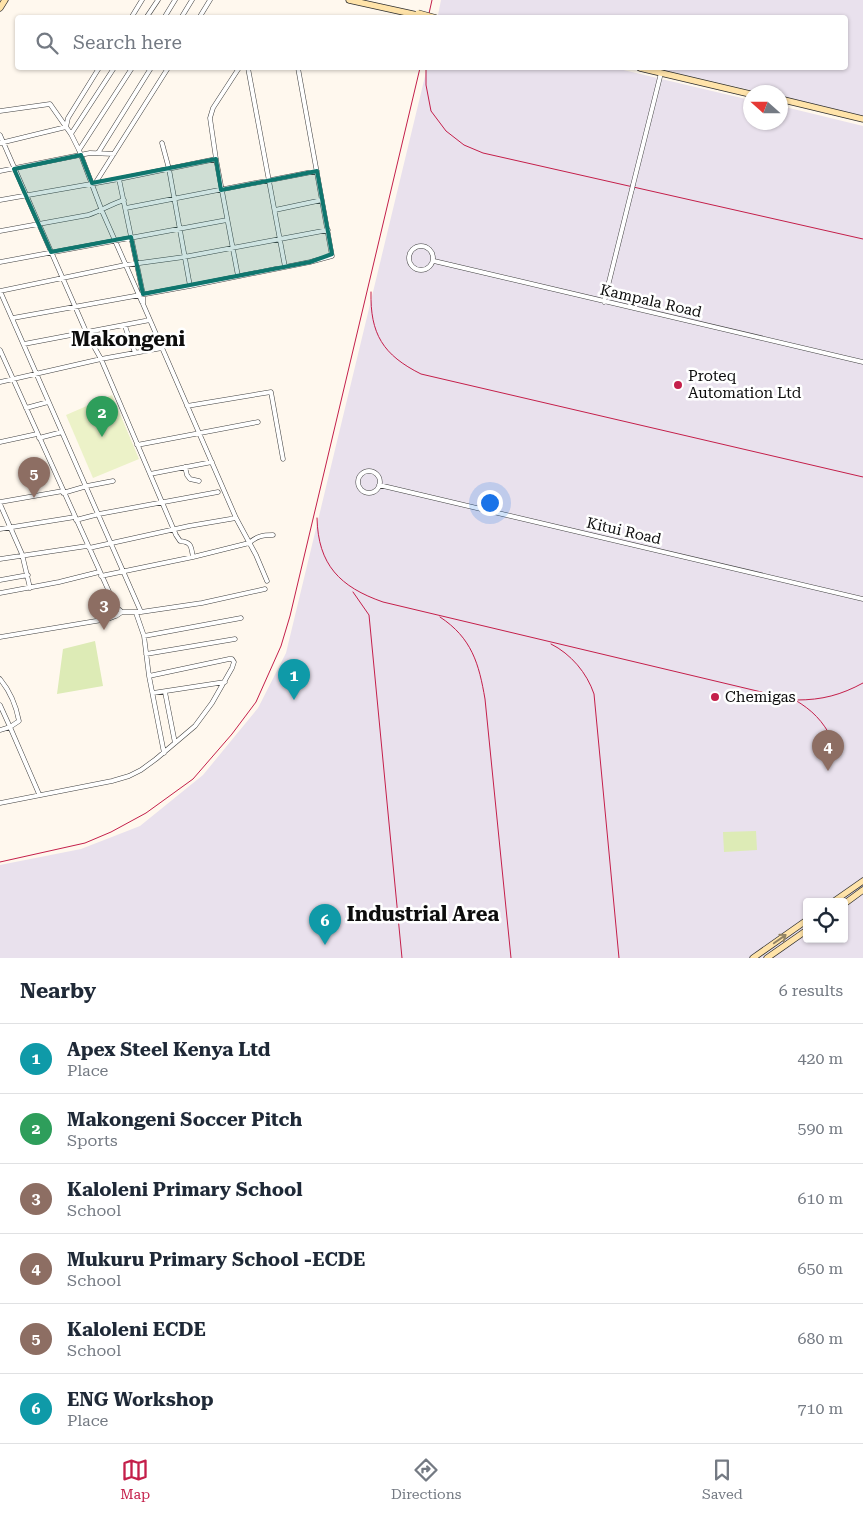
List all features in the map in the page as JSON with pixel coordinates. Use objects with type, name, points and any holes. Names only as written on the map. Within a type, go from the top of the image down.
[{"type":"street","points":[[0,8],[5,0]]},
{"type":"street","points":[[133,15],[142,0]]},
{"type":"street","points":[[148,15],[158,0]]},
{"type":"street","points":[[166,15],[175,0]]},
{"type":"street","points":[[183,15],[192,0]]},
{"type":"street","points":[[201,15],[210,0]]},
{"type":"street","points":[[349,0],[422,15]]},
{"type":"street","points":[[365,0],[420,15]]},
{"type":"street","points":[[66,128],[68,118],[98,70]]},
{"type":"street","points":[[71,134],[113,70]]},
{"type":"street","points":[[79,150],[131,70]]},
{"type":"street","points":[[98,153],[150,70]]},
{"type":"street","points":[[94,183],[167,70]]},
{"type":"street","points":[[238,70],[210,115],[221,190],[238,276]]},
{"type":"street","points":[[248,70],[285,267]]},
{"type":"street","points":[[13,318],[190,286],[332,256],[298,70]]},
{"type":"street","points":[[648,70],[743,92]]},
{"type":"street","points":[[659,70],[743,89]]},
{"type":"street","points":[[604,302],[661,73]]},
{"type":"street","points":[[788,101],[863,120]]},
{"type":"street","points":[[0,111],[50,104],[71,134],[79,150],[94,183],[102,211],[125,265],[140,294]]},
{"type":"street","points":[[1,142],[66,128]]},
{"type":"street","points":[[0,136],[1,142],[27,195],[100,359],[178,540],[191,544],[194,557]]},
{"type":"street","points":[[162,143],[190,286]]},
{"type":"street","points":[[0,171],[98,153],[114,154]]},
{"type":"street","points":[[0,200],[119,179],[216,159]]},
{"type":"street","points":[[126,208],[317,171]]},
{"type":"street","points":[[119,179],[143,304],[236,518],[267,580]]},
{"type":"street","points":[[0,231],[39,225],[102,211],[113,203],[124,200]]},
{"type":"street","points":[[275,210],[322,200]]},
{"type":"street","points":[[0,262],[227,220]]},
{"type":"street","points":[[142,612],[0,291],[125,265],[184,257],[328,230]]},
{"type":"street","points":[[420,246],[428,249],[434,261],[428,268],[419,270],[412,266],[409,258],[412,250],[420,246]]},
{"type":"street","name":"Kampala Road","points":[[434,261],[863,362]]},
{"type":"street","points":[[24,344],[150,320]]},
{"type":"street","points":[[125,325],[127,334],[132,340],[135,353]]},
{"type":"street","points":[[0,382],[100,359],[162,348]]},
{"type":"street","points":[[0,350],[116,607],[122,612],[136,613],[202,603],[265,589]]},
{"type":"street","points":[[187,406],[270,392],[283,459]]},
{"type":"street","points":[[26,408],[48,402]]},
{"type":"street","points":[[137,445],[258,422]]},
{"type":"street","points":[[0,442],[62,432]]},
{"type":"street","points":[[150,474],[212,462]]},
{"type":"street","points":[[185,467],[190,479],[199,481]]},
{"type":"street","points":[[364,472],[372,472],[379,478],[379,485],[375,491],[366,493],[360,489],[358,480],[364,472]]},
{"type":"street","points":[[30,588],[22,554],[0,503],[113,481]]},
{"type":"street","name":"Kitui Road","points":[[379,485],[863,599]]},
{"type":"street","points":[[0,529],[75,519],[218,492]]},
{"type":"street","points":[[0,558],[88,547],[236,518]]},
{"type":"street","points":[[0,593],[194,557],[249,543],[254,538],[263,535],[273,535]]},
{"type":"street","points":[[0,580],[28,574]]},
{"type":"street","points":[[0,637],[93,622],[116,616],[122,612]]},
{"type":"street","points":[[136,613],[144,636],[149,676],[164,753]]},
{"type":"street","points":[[144,636],[240,618]]},
{"type":"street","points":[[146,654],[235,639]]},
{"type":"street","points":[[0,803],[124,778],[141,770],[190,731],[204,716],[234,666],[234,662],[232,659],[149,676]]},
{"type":"street","points":[[0,678],[17,708],[19,721],[10,727],[0,730]]},
{"type":"street","points":[[153,693],[225,682]]},
{"type":"street","points":[[165,692],[176,742]]},
{"type":"street","points":[[0,705],[38,794]]},
{"type":"street","points":[[839,898],[863,881]]},
{"type":"street","points":[[848,901],[863,890]]},
{"type":"street","points":[[753,958],[803,923]]},
{"type":"street","points":[[767,958],[803,933]]},
{"type":"highlighted area","points":[[81,155],[92,183],[216,159],[221,190],[317,171],[332,254],[310,262],[143,294],[131,237],[51,252],[14,169]]},
{"type":"shaded area","points":[[441,0],[863,0],[863,117],[788,100],[788,85],[743,85],[743,88],[664,70],[848,70],[848,15],[438,15]]},
{"type":"shaded area","points":[[427,70],[623,70],[743,98],[743,130],[788,130],[788,108],[863,126],[863,958],[0,958],[0,865],[81,849],[140,826],[203,775],[258,708],[286,653]]},
{"type":"green space","points":[[112,395],[139,459],[93,478],[66,415]]},
{"type":"green space","points":[[95,641],[103,686],[57,694],[63,649]]},
{"type":"green space","points":[[756,831],[757,850],[724,852],[723,832]]},
{"type":"railway","points":[[429,15],[432,0]]},
{"type":"railway","points":[[0,862],[85,843],[111,832],[146,813],[193,779],[232,734],[256,702],[281,646],[290,616],[420,70]]},
{"type":"railway","points":[[426,70],[426,85],[431,111],[446,131],[464,145],[483,153],[863,239]]},
{"type":"railway","points":[[371,292],[373,320],[381,342],[397,359],[421,374],[863,477]]},
{"type":"railway","points":[[317,518],[318,534],[322,549],[334,572],[343,581],[368,596],[383,602],[795,700],[816,716],[832,739]]},
{"type":"railway","points":[[353,592],[369,615],[402,958]]},
{"type":"railway","points":[[440,617],[451,625],[467,643],[477,663],[483,686],[511,958]]},
{"type":"railway","points":[[551,644],[572,659],[583,672],[594,694],[619,958]]},
{"type":"railway","points":[[797,700],[831,696],[863,683]]},
{"type":"place","name":"Proteq Automation Ltd","points":[[678,385]]},
{"type":"place","name":"Makongeni Soccer Pitch","points":[[102,437]]},
{"type":"place","name":"Kaloleni ECDE","points":[[34,498]]},
{"type":"place","name":"Kaloleni Primary School","points":[[104,630]]},
{"type":"place","name":"Chemigas","points":[[715,697]]},
{"type":"place","name":"Apex Steel Kenya Ltd","points":[[294,700]]},
{"type":"place","name":"Mukuru Primary School -ECDE","points":[[828,771]]},
{"type":"place","name":"ENG Workshop","points":[[325,945]]},
{"type":"district","name":"Makongeni","points":[[128,339]]},
{"type":"district","name":"Industrial Area","points":[[423,914]]}]
